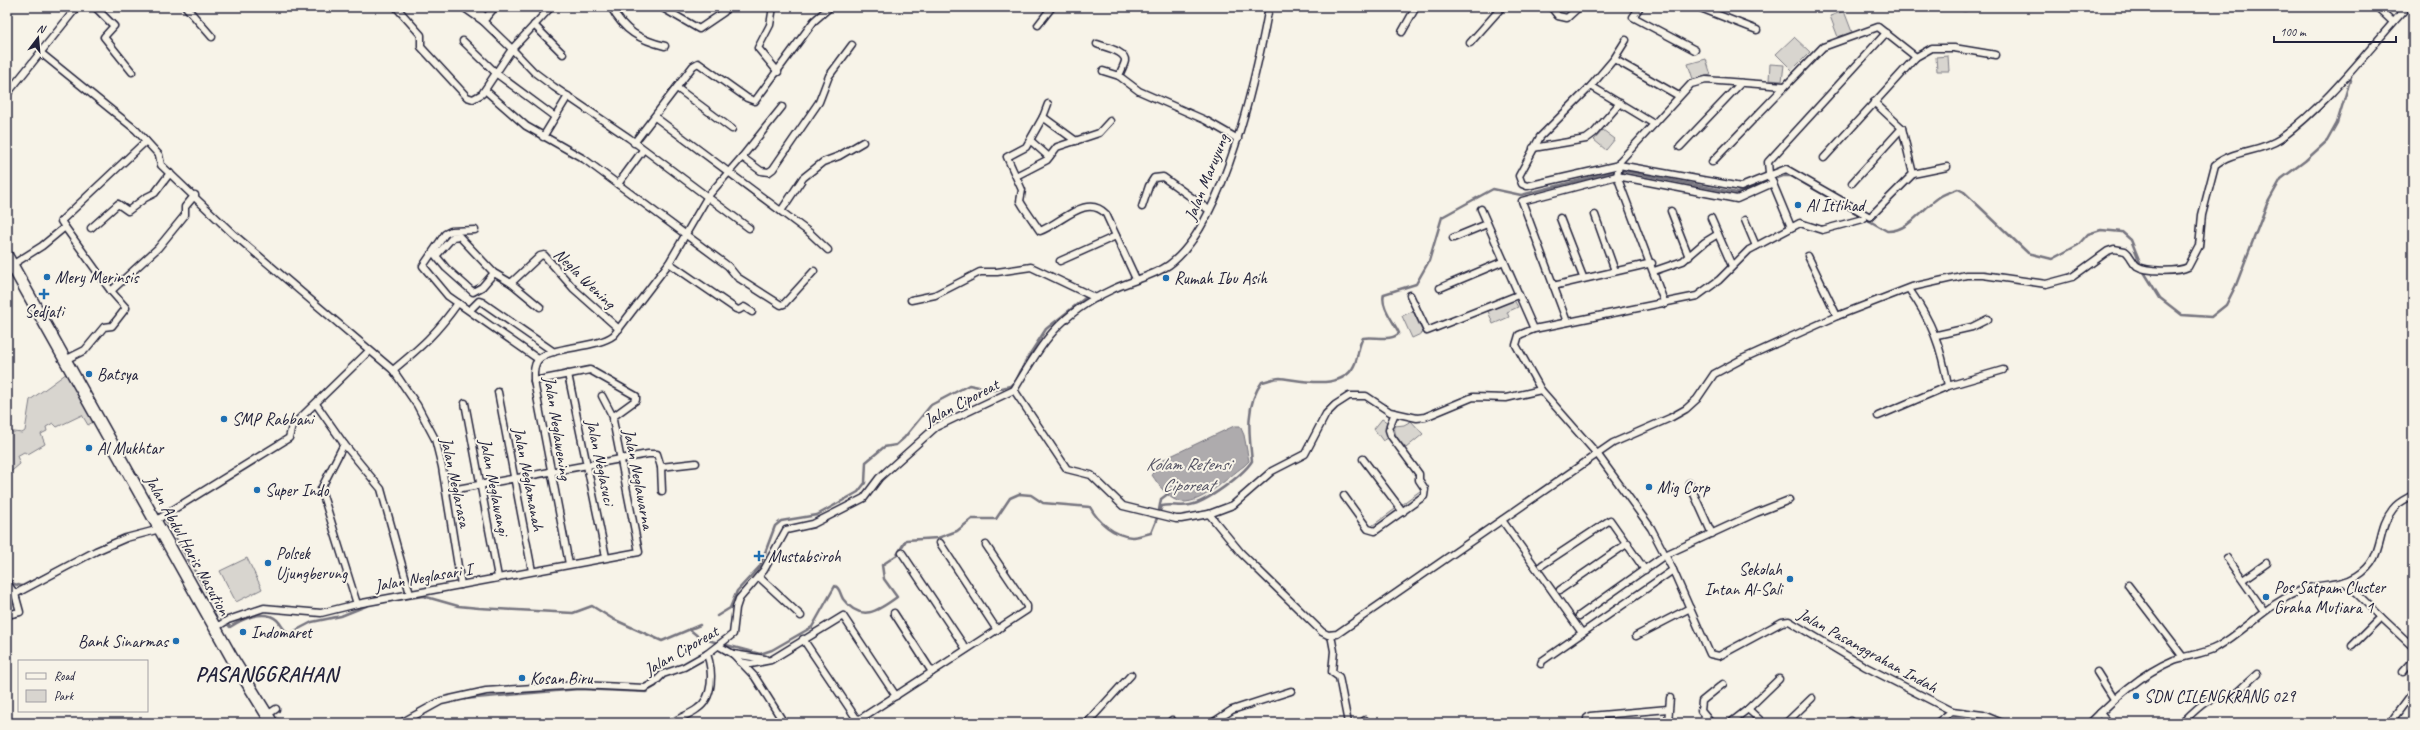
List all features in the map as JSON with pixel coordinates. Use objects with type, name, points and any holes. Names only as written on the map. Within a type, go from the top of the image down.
[{"type":"highway","name":"Jalan Abdul Haris Nasution","points":[[9,260],[158,525],[271,716]]},
{"type":"street","points":[[7,94],[77,7]]},
{"type":"street","points":[[95,7],[114,26],[104,37],[132,72]]},
{"type":"street","points":[[186,7],[212,37]]},
{"type":"street","points":[[396,7],[421,35],[421,47],[466,96],[475,98],[485,90],[497,74],[512,49],[551,7]]},
{"type":"street","points":[[463,7],[484,19]]},
{"type":"street","points":[[474,7],[534,72],[634,142],[749,228]]},
{"type":"street","points":[[484,19],[495,7]]},
{"type":"street","points":[[611,7],[627,29],[644,41],[665,46]]},
{"type":"street","points":[[661,7],[699,29],[724,12],[727,7]]},
{"type":"street","points":[[773,7],[770,25],[758,48],[778,72]]},
{"type":"street","points":[[634,142],[655,117],[693,66],[701,63],[747,98],[755,101],[778,72],[814,21],[830,7]]},
{"type":"street","points":[[1038,25],[1052,7]]},
{"type":"street","name":"Jalan Maruyung","points":[[1014,390],[1050,334],[1073,312],[1096,298],[1136,279],[1161,270],[1175,259],[1199,232],[1238,139],[1262,44],[1269,7]]},
{"type":"street","points":[[1402,32],[1416,7]]},
{"type":"street","points":[[1470,43],[1502,7]]},
{"type":"street","points":[[1551,7],[1558,16],[1567,18],[1579,7]]},
{"type":"street","points":[[1640,7],[1633,17],[1695,50]]},
{"type":"street","points":[[1698,7],[1757,30]]},
{"type":"street","points":[[2377,7],[2393,22]]},
{"type":"street","points":[[1209,514],[1258,571],[1322,632],[1331,635],[1338,634],[1598,455],[1613,443],[1670,418],[1686,409],[1716,372],[1837,316],[1908,289],[1966,275],[1983,275],[2036,284],[2053,282],[2072,277],[2102,255],[2114,249],[2121,249],[2129,253],[2137,266],[2164,271],[2188,268],[2199,246],[2202,215],[2215,165],[2227,158],[2274,142],[2294,129],[2330,96],[2406,7]]},
{"type":"street","points":[[534,26],[563,54]]},
{"type":"street","points":[[1712,162],[1823,47],[1878,27],[1916,57]]},
{"type":"street","points":[[1791,227],[1769,174],[1768,164],[1770,159],[1886,34]]},
{"type":"street","points":[[1626,40],[1614,59],[1591,86],[1546,130],[1533,148],[1519,176],[1520,182],[1527,186],[1619,165],[1741,187],[1781,169],[1789,169],[1870,216],[1913,174],[1947,167]]},
{"type":"street","points":[[463,41],[497,74],[555,117]]},
{"type":"street","points":[[1097,44],[1123,56],[1124,61],[1119,76]]},
{"type":"street","points":[[742,157],[761,171],[769,172],[773,170],[819,102],[829,76],[852,45]]},
{"type":"street","points":[[1824,158],[1916,57],[1932,48],[1954,48],[1996,55]]},
{"type":"street","name":"Jalan Neglarasa","points":[[40,53],[130,126],[159,155],[161,165],[195,195],[232,233],[393,370],[417,405],[436,439],[461,586]]},
{"type":"street","points":[[1614,59],[1679,96]]},
{"type":"street","points":[[1103,71],[1119,76],[1140,91],[1205,120],[1238,139]]},
{"type":"street","points":[[1665,304],[1652,263],[1617,176],[1619,165],[1691,84],[1706,80],[1784,86]]},
{"type":"street","points":[[7,81],[15,85]]},
{"type":"street","points":[[1680,147],[1741,83]]},
{"type":"street","points":[[1591,86],[1654,124]]},
{"type":"street","points":[[676,88],[732,129]]},
{"type":"street","points":[[485,90],[512,115],[542,137],[584,159],[728,266],[737,277],[781,304],[784,304],[814,271]]},
{"type":"street","points":[[542,137],[568,96]]},
{"type":"street","points":[[1874,102],[1902,128],[1913,174]]},
{"type":"street","points":[[1048,104],[1044,117],[1031,141],[1026,147],[1007,157],[1022,193],[1020,201],[1038,230],[1092,205],[1100,208],[1106,214],[1136,279]]},
{"type":"street","points":[[1533,148],[1586,139],[1620,104]]},
{"type":"street","name":"Jalan Neglawening","points":[[569,564],[534,381],[534,371],[538,359],[554,352],[607,340],[619,329],[669,262],[708,196],[742,157],[782,107]]},
{"type":"street","points":[[655,117],[811,234],[828,250]]},
{"type":"street","points":[[1044,117],[1076,141]]},
{"type":"street","points":[[1016,176],[1049,157],[1057,147],[1099,133],[1110,121]]},
{"type":"street","points":[[1852,183],[1902,128]]},
{"type":"street","points":[[65,360],[85,350],[104,327],[112,326],[126,308],[111,291],[61,221],[146,141]]},
{"type":"street","points":[[1031,141],[1049,157]]},
{"type":"street","points":[[780,211],[803,178],[823,162],[840,156],[863,142]]},
{"type":"street","points":[[618,184],[644,150]]},
{"type":"street","points":[[91,228],[118,204],[128,211],[145,198],[155,193],[170,173]]},
{"type":"street","points":[[1567,322],[1521,203],[1617,176],[1737,199],[1773,183]]},
{"type":"street","points":[[1142,206],[1149,186],[1154,178],[1163,177],[1209,210]]},
{"type":"street","points":[[111,291],[158,248],[185,215],[185,207],[195,195]]},
{"type":"street","points":[[1481,209],[1534,329],[1665,304],[1697,296],[1720,280],[1741,256],[1791,227],[1800,223],[1822,230],[1863,220]]},
{"type":"street","points":[[1671,211],[1689,257]]},
{"type":"street","points":[[1595,215],[1615,271]]},
{"type":"street","points":[[1560,218],[1583,277]]},
{"type":"street","points":[[1711,218],[1732,266]]},
{"type":"street","points":[[1745,220],[1756,246]]},
{"type":"street","points":[[1454,238],[1487,224]]},
{"type":"street","points":[[9,260],[42,246],[65,227]]},
{"type":"street","points":[[475,230],[451,231],[445,234],[422,266],[444,292],[538,359]]},
{"type":"street","points":[[1654,271],[1672,267],[1689,257],[1705,242],[1718,234]]},
{"type":"street","points":[[494,272],[482,287],[473,292],[446,268],[436,256],[452,237],[459,236],[494,272],[511,283],[540,307]]},
{"type":"street","points":[[1060,261],[1116,236]]},
{"type":"street","name":"Negla Wening","points":[[511,283],[540,256],[544,255],[574,289],[619,329]]},
{"type":"street","points":[[1808,256],[1837,316]]},
{"type":"street","points":[[1440,288],[1504,261]]},
{"type":"street","points":[[669,262],[736,309],[740,310],[744,307],[752,312]]},
{"type":"street","points":[[1553,286],[1583,277],[1652,263]]},
{"type":"street","points":[[911,300],[935,295],[980,272],[997,272],[1031,267],[1096,298]]},
{"type":"street","points":[[1908,289],[1937,335],[1948,386]]},
{"type":"street","points":[[1410,295],[1427,331],[1518,295]]},
{"type":"street","points":[[472,308],[479,301],[482,302],[554,352]]},
{"type":"street","points":[[393,370],[428,342],[440,329],[458,303]]},
{"type":"street","points":[[1937,335],[1972,327],[1988,319]]},
{"type":"street","name":"Jalan Pasanggrahan Indah","points":[[1534,329],[1520,336],[1516,345],[1541,390],[1598,455],[1651,528],[1673,570],[1709,652],[1715,656],[1719,656],[1782,622],[1789,621],[1864,666],[1952,711]]},
{"type":"street","points":[[15,594],[96,550],[158,525],[290,438],[292,426],[369,351]]},
{"type":"street","name":"Jalan Neglawarna","points":[[568,374],[584,370],[595,371],[636,396],[637,399],[613,417],[638,552]]},
{"type":"street","points":[[1878,416],[1948,386],[2003,370]]},
{"type":"street","points":[[534,381],[568,374]]},
{"type":"street","name":"Jalan Neglasuci","points":[[568,374],[606,557]]},
{"type":"street","name":"Jalan Ciporeat","points":[[401,723],[441,701],[486,691],[579,685],[645,688],[654,683],[663,674],[684,667],[707,654],[735,632],[736,608],[739,599],[759,577],[786,530],[813,524],[864,498],[880,478],[936,427],[1014,390],[1067,469],[1091,475],[1123,506],[1176,519],[1209,514],[1233,505],[1272,471],[1305,454],[1326,414],[1335,405],[1349,396],[1366,396],[1382,408],[1394,413],[1418,418],[1425,417],[1473,397],[1506,398],[1541,390]]},
{"type":"street","name":"Jalan Neglamanah","points":[[498,392],[532,571]]},
{"type":"street","points":[[602,396],[613,417]]},
{"type":"street","name":"Jalan Neglawangi","points":[[465,403],[498,577]]},
{"type":"street","points":[[316,404],[344,444],[381,489],[410,594]]},
{"type":"street","points":[[1344,496],[1368,529],[1375,531],[1424,496],[1425,488],[1419,480],[1419,474],[1390,430],[1394,413]]},
{"type":"street","points":[[344,444],[321,489],[357,604]]},
{"type":"street","points":[[446,491],[621,458],[656,454],[661,467],[662,491]]},
{"type":"street","points":[[1363,459],[1403,512]]},
{"type":"street","points":[[661,467],[696,463]]},
{"type":"street","points":[[1689,483],[1712,534]]},
{"type":"street","points":[[2090,723],[2114,699],[2152,671],[2183,657],[2215,648],[2264,611],[2300,591],[2345,582],[2356,577],[2373,563],[2390,514],[2398,504],[2413,495]]},
{"type":"street","points":[[1579,616],[1665,556],[1789,500]]},
{"type":"street","points":[[1502,520],[1582,632]]},
{"type":"street","points":[[1542,565],[1608,520],[1612,522],[1628,543],[1645,570]]},
{"type":"street","points":[[940,543],[997,630]]},
{"type":"street","points":[[1560,590],[1628,543]]},
{"type":"street","points":[[803,639],[856,718],[860,719],[1025,612],[1027,606],[986,545]]},
{"type":"street","name":"Jalan Neglasari I","points":[[219,626],[228,620],[264,608],[321,613],[357,604],[461,586],[498,577],[638,552]]},
{"type":"street","points":[[902,552],[966,649]]},
{"type":"street","points":[[2227,558],[2264,611]]},
{"type":"street","points":[[2243,580],[2267,563]]},
{"type":"street","points":[[1541,664],[1542,661],[1582,632],[1673,570]]},
{"type":"street","points":[[759,577],[801,616]]},
{"type":"street","points":[[2345,582],[2413,647]]},
{"type":"street","points":[[7,583],[15,594],[20,612],[7,615]]},
{"type":"street","points":[[2128,585],[2183,657]]},
{"type":"street","points":[[1636,636],[1690,608]]},
{"type":"street","points":[[894,613],[932,672]]},
{"type":"street","points":[[740,662],[751,664],[771,660],[841,616],[844,617],[896,696]]},
{"type":"street","points":[[2352,646],[2381,616]]},
{"type":"street","points":[[1331,635],[1334,651],[1332,672],[1339,677],[1348,723]]},
{"type":"street","points":[[721,644],[733,654],[764,689],[784,723]]},
{"type":"street","points":[[672,723],[703,705],[710,689],[712,668],[707,654]]},
{"type":"street","points":[[733,654],[771,660]]},
{"type":"street","points":[[2403,672],[2413,661]]},
{"type":"street","points":[[2097,672],[2114,699]]},
{"type":"street","points":[[2182,723],[2202,704],[2217,695],[2235,694],[2257,674]]},
{"type":"street","points":[[1087,723],[1131,675]]},
{"type":"street","points":[[1730,723],[1748,709],[1779,679]]},
{"type":"street","points":[[1711,723],[1701,711],[1702,701],[1723,684]]},
{"type":"street","points":[[1212,723],[1232,710],[1291,691]]},
{"type":"street","points":[[2390,723],[2412,694]]},
{"type":"street","points":[[1668,723],[1670,698]]},
{"type":"street","points":[[1786,723],[1812,698]]},
{"type":"street","points":[[1587,723],[1587,718],[1590,716],[1668,709]]},
{"type":"street","points":[[1748,709],[1763,723]]},
{"type":"street","points":[[1937,723],[1952,711],[1988,716],[2002,723]]},
{"type":"street","points":[[2100,713],[2108,723]]},
{"type":"street","points":[[1361,723],[1366,720],[1367,723]]},
{"type":"green space","points":[[1844,11],[1852,32],[1838,37],[1830,16]]},
{"type":"green space","points":[[1794,37],[1810,52],[1792,70],[1776,54]]},
{"type":"green space","points":[[1948,56],[1949,71],[1937,71],[1936,57]]},
{"type":"green space","points":[[1706,59],[1711,75],[1693,79],[1688,64]]},
{"type":"green space","points":[[1770,64],[1784,65],[1782,81],[1769,80]]},
{"type":"green space","points":[[1603,130],[1615,139],[1606,150],[1594,140]]},
{"type":"green space","points":[[1514,300],[1518,307],[1507,312],[1509,317],[1493,324],[1488,311]]},
{"type":"green space","points":[[1413,311],[1423,333],[1412,338],[1402,316]]},
{"type":"green space","points":[[67,373],[93,422],[88,425],[82,415],[57,427],[53,423],[46,427],[47,431],[41,434],[45,444],[28,454],[24,452],[17,456],[20,464],[7,475],[7,431],[22,433],[25,431],[30,400]]},
{"type":"green space","points":[[1382,419],[1387,422],[1385,427],[1388,438],[1383,441],[1374,429]]},
{"type":"green space","points":[[1411,421],[1423,434],[1406,448],[1396,435],[1395,426],[1404,425]]},
{"type":"green space","points":[[1424,488],[1423,496],[1374,530],[1369,528]]},
{"type":"green space","points":[[247,558],[262,589],[236,602],[220,571]]},
{"type":"water","name":"Kolam Retensi Ciporeat","points":[[1234,426],[1240,426],[1244,435],[1249,461],[1203,496],[1186,502],[1178,501],[1170,497],[1152,475],[1156,463]]},
{"type":"waterway","points":[[689,629],[700,638],[760,654],[772,650],[812,627],[835,586],[839,590],[843,599],[856,611],[863,613],[876,610],[897,597],[884,579],[882,565],[897,555],[906,540],[938,538],[957,531],[972,519],[996,519],[1010,498],[1019,494],[1031,495],[1043,503],[1090,507],[1102,523],[1113,531],[1125,536],[1134,537],[1151,533],[1162,506],[1190,505],[1206,499],[1233,480],[1252,461],[1249,430],[1251,410],[1253,400],[1262,382],[1280,378],[1308,382],[1328,382],[1338,380],[1352,369],[1363,338],[1387,338],[1396,336],[1399,333],[1384,304],[1384,294],[1416,284],[1429,261],[1442,217],[1493,189],[1521,195],[1613,172],[1623,171],[1737,193],[1782,176],[1791,176],[1887,231],[1895,230],[1909,223],[1935,200],[1958,189],[1964,192],[2028,253],[2052,259],[2078,245],[2088,234],[2101,230],[2122,232],[2131,240],[2144,272],[2160,298],[2182,315],[2211,317],[2226,305],[2236,285],[2267,204],[2281,179],[2305,161],[2327,141],[2337,123],[2351,77]]},
{"type":"waterway","points":[[717,616],[730,608],[737,591],[760,566],[775,526],[781,521],[817,515],[858,492],[865,483],[866,462],[884,447],[896,445],[904,438],[931,405],[969,385],[994,390],[1010,386],[1016,381],[1026,360],[1046,329],[1085,298]]},
{"type":"waterway","points":[[1159,510],[1161,499],[1169,493]]},
{"type":"waterway","points":[[165,519],[220,615],[230,627],[253,616],[266,615],[277,620],[289,634],[312,622],[341,616],[371,604],[423,596],[458,606],[479,608],[573,613],[592,606],[613,619],[662,641],[700,625]]},
{"type":"waterway","points":[[7,577],[14,584],[22,586],[108,543]]},
{"type":"waterway","points":[[464,699],[579,689],[646,692],[656,686]]},
{"type":"place","name":"Al Ittihad","points":[[1798,205]]},
{"type":"place","name":"Mery Merinsis","points":[[47,277]]},
{"type":"place","name":"Rumah Ibu Asih","points":[[1166,278]]},
{"type":"place","name":"Sedjati","points":[[44,294]]},
{"type":"place","name":"Batsya","points":[[89,374]]},
{"type":"place","name":"SMP Rabbani","points":[[224,419]]},
{"type":"place","name":"Al Mukhtar","points":[[89,448]]},
{"type":"place","name":"Mig Corp","points":[[1649,487]]},
{"type":"place","name":"Super Indo","points":[[257,490]]},
{"type":"place","name":"Mustabsiroh","points":[[759,556]]},
{"type":"place","name":"Polsek Ujungberung","points":[[268,563]]},
{"type":"place","name":"Sekolah Intan Al-Sali","points":[[1790,579]]},
{"type":"place","name":"Pos Satpam Cluster Graha Mutiara 1","points":[[2266,597]]},
{"type":"place","name":"Indomaret","points":[[243,632]]},
{"type":"place","name":"Bank Sinarmas","points":[[176,641]]},
{"type":"place","name":"Kosan Biru","points":[[522,678]]},
{"type":"place","name":"SDN CILENGKRANG 029","points":[[2136,696]]},
{"type":"district","name":"PASANGGRAHAN","points":[[267,674]]}]
